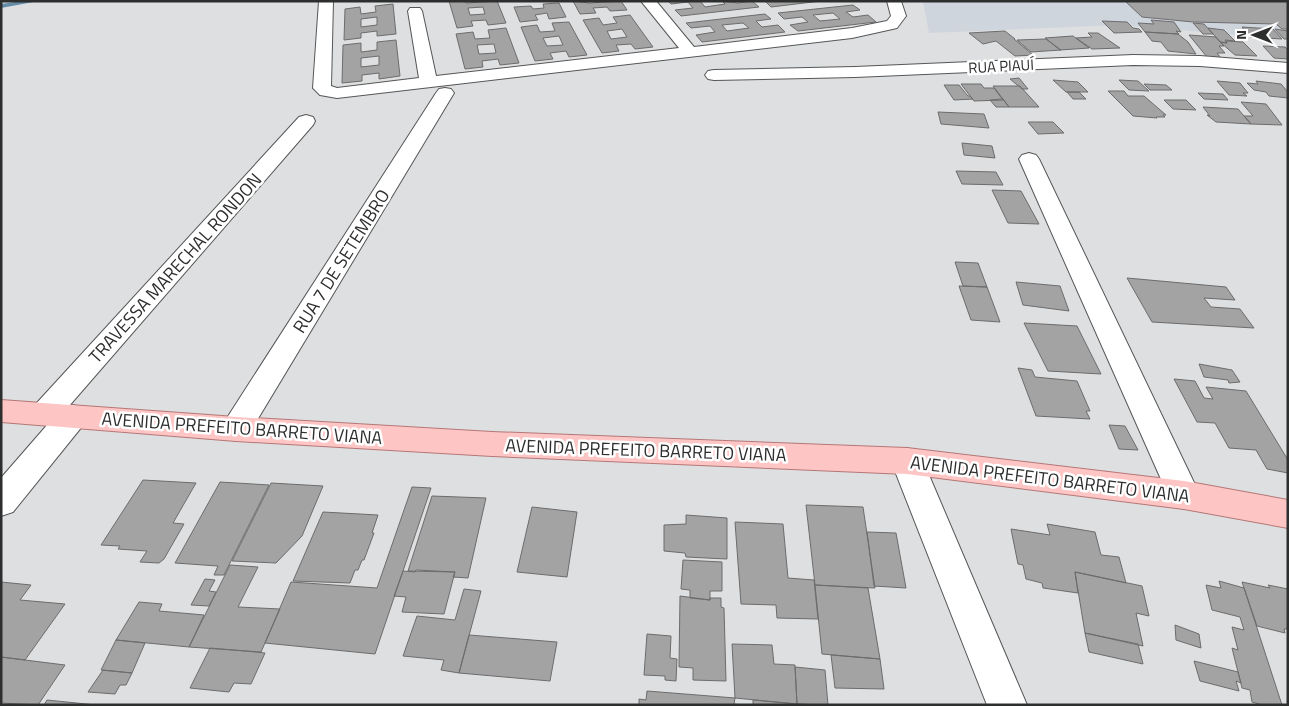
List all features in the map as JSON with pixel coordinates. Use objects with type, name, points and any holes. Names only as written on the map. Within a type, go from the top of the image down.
[{"type":"main road","name":"AVENIDA PREFEITO BARRETO VIANA","points":[[1,411],[236,429],[492,444],[907,461],[1184,494],[1288,514]]},
{"type":"street","points":[[326,1],[322,88],[326,91],[337,93],[437,88],[690,52],[852,33],[892,25],[899,16],[894,1]]},
{"type":"street","points":[[648,1],[690,52]]},
{"type":"street","points":[[415,10],[437,88]]},
{"type":"street","name":"RUA PIAUÍ","points":[[714,75],[885,71],[1133,60],[1200,61],[1288,68]]},
{"type":"street","name":"RUA 7 DE SETEMBRO","points":[[236,429],[437,88]]},
{"type":"street","name":"TRAVESSA MARECHAL RONDON","points":[[1,502],[59,415],[306,122]]},
{"type":"street","points":[[1029,159],[1184,494]]},
{"type":"street","points":[[907,461],[1007,705]]},
{"type":"shaded area","points":[[923,1],[1288,1],[1288,39],[1118,25],[929,33]]},
{"type":"building","points":[[449,1],[465,1],[466,3],[497,1],[506,23],[488,25],[486,20],[471,21],[473,26],[457,28]],"holes":[[[483,7],[485,14],[470,15],[468,8]]]},
{"type":"building","points":[[573,1],[589,3],[621,1],[627,10],[610,11],[607,7],[593,8],[596,13],[580,14]]},
{"type":"building","points":[[668,1],[700,1],[705,7],[725,4],[722,1],[738,3],[752,1],[759,7],[681,16],[675,10],[693,8],[688,2],[671,4]]},
{"type":"building","points":[[765,1],[821,1],[771,7]]},
{"type":"building","points":[[1125,1],[1288,1],[1288,29],[1282,29],[1276,24],[1193,22],[1142,17]]},
{"type":"building","points":[[559,3],[566,17],[549,19],[547,13],[535,15],[538,20],[520,22],[514,7],[531,6],[533,9],[544,8],[543,4]]},
{"type":"building","points":[[393,4],[396,34],[377,36],[377,31],[361,33],[361,38],[344,40],[345,9],[360,7],[361,14],[376,12],[375,6]],"holes":[[[377,17],[377,25],[361,27],[361,19]]]},
{"type":"building","points":[[853,5],[860,10],[846,12],[853,17],[868,15],[876,22],[798,31],[790,25],[808,22],[802,17],[784,19],[778,13]],"holes":[[[833,13],[840,19],[820,21],[813,15]]]},
{"type":"building","points":[[765,14],[771,19],[756,21],[762,27],[778,25],[785,32],[702,42],[696,35],[715,32],[710,26],[691,28],[686,23]],"holes":[[[743,23],[749,28],[727,31],[722,25]]]},
{"type":"building","points":[[630,15],[653,47],[635,49],[631,44],[616,45],[619,51],[602,53],[583,20],[599,18],[603,25],[617,23],[613,17]],"holes":[[[622,29],[627,37],[611,39],[607,31]]]},
{"type":"building","points":[[1151,20],[1174,22],[1181,32],[1176,31],[1179,34],[1145,32],[1138,23],[1154,24]]},
{"type":"building","points":[[1102,21],[1127,22],[1133,28],[1139,29],[1142,32],[1114,33]]},
{"type":"building","points":[[569,22],[587,55],[569,57],[566,51],[550,53],[553,59],[535,61],[521,27],[537,25],[540,32],[555,31],[552,23]],"holes":[[[559,36],[563,45],[547,46],[543,38]]]},
{"type":"building","points":[[1193,23],[1204,24],[1213,34],[1203,34]]},
{"type":"building","points":[[1242,27],[1273,29],[1282,39],[1250,37]]},
{"type":"building","points":[[506,28],[519,63],[500,65],[498,59],[482,61],[483,67],[465,69],[456,34],[473,32],[475,39],[490,38],[488,30]],"holes":[[[494,44],[496,53],[479,54],[477,45]]]},
{"type":"building","points":[[1208,28],[1224,30],[1235,41],[1225,40],[1227,43],[1220,42]]},
{"type":"building","points":[[1275,29],[1288,31],[1288,39],[1284,39]]},
{"type":"building","points":[[1005,31],[1033,55],[1015,56],[996,41],[983,44],[969,33]]},
{"type":"building","points":[[1145,32],[1178,34],[1188,42],[1196,54],[1168,51],[1161,42],[1152,41]]},
{"type":"building","points":[[1088,33],[1098,33],[1120,48],[1092,49],[1076,38],[1092,37]]},
{"type":"building","points":[[1189,35],[1216,37],[1224,46],[1219,46],[1225,53],[1217,53],[1221,58],[1207,57]]},
{"type":"building","points":[[1073,36],[1089,48],[1060,50],[1045,38]]},
{"type":"building","points":[[1046,39],[1061,50],[1031,52],[1017,40]]},
{"type":"building","points":[[396,40],[400,76],[379,79],[379,73],[362,75],[362,81],[342,83],[343,45],[361,43],[361,52],[377,50],[377,42]],"holes":[[[379,56],[379,65],[361,67],[361,58]]]},
{"type":"building","points":[[1226,41],[1243,42],[1257,56],[1235,55],[1220,42],[1227,43]]},
{"type":"building","points":[[1263,46],[1285,47],[1288,50],[1288,59],[1274,58]]},
{"type":"building","points":[[1019,78],[1028,89],[1022,89],[1010,79]]},
{"type":"building","points":[[1053,80],[1078,82],[1088,92],[1066,92]]},
{"type":"building","points":[[1119,80],[1138,81],[1149,91],[1129,90]]},
{"type":"building","points":[[1217,81],[1240,83],[1248,93],[1243,93],[1247,96],[1229,95]]},
{"type":"building","points":[[1256,81],[1281,84],[1288,92],[1288,98],[1269,96],[1266,92],[1254,90],[1247,83],[1258,84]]},
{"type":"building","points":[[961,84],[981,84],[984,88],[994,88],[1003,100],[974,101]]},
{"type":"building","points":[[1144,84],[1166,85],[1172,90],[1150,90]]},
{"type":"building","points":[[944,85],[959,85],[973,99],[954,100]]},
{"type":"building","points":[[993,86],[1020,86],[1039,107],[1009,107]]},
{"type":"building","points":[[1108,91],[1124,91],[1128,96],[1144,96],[1166,115],[1163,115],[1165,117],[1157,118],[1133,116]]},
{"type":"building","points":[[1067,92],[1079,92],[1086,99],[1073,99]]},
{"type":"building","points":[[1198,93],[1223,94],[1228,100],[1204,99]]},
{"type":"building","points":[[1003,99],[1009,107],[996,107],[990,100]]},
{"type":"building","points":[[1164,100],[1186,100],[1196,110],[1173,109]]},
{"type":"building","points":[[1241,102],[1266,104],[1282,125],[1251,124],[1244,116],[1253,116]]},
{"type":"building","points":[[1203,107],[1238,109],[1251,124],[1216,122],[1207,115],[1210,116]]},
{"type":"building","points":[[938,112],[984,114],[989,128],[941,124]]},
{"type":"building","points":[[1028,122],[1053,122],[1064,133],[1038,134]]},
{"type":"building","points":[[962,143],[992,146],[995,158],[964,155]]},
{"type":"building","points":[[956,171],[996,172],[1003,185],[962,184]]},
{"type":"building","points":[[992,190],[1021,191],[1039,224],[1008,223]]},
{"type":"building","points":[[955,262],[978,263],[987,287],[963,286]]},
{"type":"building","points":[[1127,278],[1226,287],[1235,300],[1204,298],[1211,307],[1240,309],[1254,328],[1152,322]]},
{"type":"building","points":[[1016,282],[1060,286],[1069,311],[1023,305]]},
{"type":"building","points":[[959,286],[987,287],[1000,322],[971,320]]},
{"type":"building","points":[[1024,323],[1077,326],[1101,374],[1048,371]]},
{"type":"building","points":[[1199,364],[1232,370],[1240,382],[1229,383],[1228,380],[1204,377]]},
{"type":"building","points":[[1018,368],[1032,370],[1035,377],[1077,381],[1090,411],[1086,411],[1090,419],[1036,416]]},
{"type":"building","points":[[1174,379],[1195,381],[1204,398],[1213,399],[1206,387],[1246,391],[1288,460],[1288,473],[1267,469],[1256,450],[1229,448],[1215,423],[1197,422]]},
{"type":"building","points":[[1109,425],[1125,426],[1138,450],[1119,449]]},
{"type":"building","points":[[143,480],[196,483],[173,523],[184,524],[164,559],[159,563],[140,562],[147,551],[118,549],[120,546],[101,545]]},
{"type":"building","points":[[220,482],[269,485],[224,575],[214,575],[218,566],[175,563]]},
{"type":"building","points":[[271,483],[323,486],[302,536],[276,563],[232,561]]},
{"type":"building","points":[[412,487],[431,488],[375,654],[265,643],[291,582],[377,588]]},
{"type":"building","points":[[432,496],[486,498],[468,578],[453,577],[455,572],[408,571]]},
{"type":"building","points":[[806,505],[863,507],[875,588],[815,585]]},
{"type":"building","points":[[532,507],[577,512],[567,577],[517,572]]},
{"type":"building","points":[[323,512],[378,515],[372,533],[374,533],[364,560],[362,560],[358,570],[355,570],[350,583],[293,581]]},
{"type":"building","points":[[686,515],[727,518],[727,559],[686,557],[685,553],[664,551],[664,525],[686,524]]},
{"type":"building","points":[[735,522],[783,524],[788,578],[814,580],[818,619],[777,618],[776,605],[741,604]]},
{"type":"building","points":[[1047,524],[1095,532],[1101,555],[1119,557],[1126,583],[1075,572],[1078,593],[1043,588],[1042,583],[1026,579],[1023,565],[1018,564],[1011,529],[1050,535]]},
{"type":"building","points":[[867,532],[896,533],[906,588],[874,586]]},
{"type":"building","points":[[683,560],[722,562],[722,591],[710,591],[710,600],[690,598],[690,590],[681,589]]},
{"type":"building","points":[[230,565],[258,567],[238,607],[280,609],[261,652],[189,647]]},
{"type":"building","points":[[416,570],[455,572],[444,614],[402,612],[406,597],[394,596],[403,571],[415,572]]},
{"type":"building","points":[[1075,572],[1142,586],[1149,616],[1136,613],[1143,646],[1085,633]]},
{"type":"building","points":[[205,579],[215,580],[209,591],[216,592],[209,606],[191,605]]},
{"type":"building","points":[[1219,581],[1244,588],[1282,705],[1262,705],[1252,702],[1250,690],[1242,688],[1232,648],[1238,650],[1232,627],[1244,630],[1240,617],[1212,610],[1206,585],[1221,588]]},
{"type":"building","points":[[1,582],[31,585],[20,600],[65,604],[25,660],[1,657]]},
{"type":"building","points":[[1242,582],[1270,588],[1268,585],[1288,589],[1288,629],[1284,629],[1285,633],[1257,626]]},
{"type":"building","points":[[815,585],[868,588],[880,659],[822,654]]},
{"type":"building","points":[[464,589],[481,591],[459,673],[441,670],[444,660],[403,656],[417,616],[455,620]]},
{"type":"building","points":[[680,596],[710,600],[710,598],[721,598],[721,607],[724,608],[726,681],[693,680],[693,668],[679,667]]},
{"type":"building","points":[[139,602],[162,604],[159,611],[204,615],[189,647],[116,640]]},
{"type":"building","points":[[1175,625],[1199,634],[1201,648],[1176,640]]},
{"type":"building","points":[[1085,633],[1138,644],[1143,664],[1089,652]]},
{"type":"building","points":[[647,634],[671,636],[670,658],[677,659],[676,681],[665,680],[665,676],[644,675]]},
{"type":"building","points":[[469,635],[557,642],[550,681],[459,673]]},
{"type":"building","points":[[116,640],[145,643],[132,673],[101,670]]},
{"type":"building","points":[[732,644],[772,645],[774,664],[795,665],[797,704],[735,698]]},
{"type":"building","points":[[210,648],[265,653],[251,684],[234,683],[229,692],[190,688]]},
{"type":"building","points":[[831,655],[880,659],[884,689],[835,688]]},
{"type":"building","points":[[1,657],[65,665],[38,705],[1,703]]},
{"type":"building","points":[[1194,661],[1238,672],[1241,683],[1236,681],[1239,691],[1200,681]]},
{"type":"building","points":[[795,667],[825,670],[828,705],[797,704]]},
{"type":"building","points":[[103,670],[132,673],[126,685],[120,685],[115,694],[88,692]]},
{"type":"building","points":[[647,691],[735,698],[734,704],[743,705],[639,705],[639,699],[646,700]]},
{"type":"building","points":[[47,700],[96,705],[44,705]]},
{"type":"building","points":[[753,700],[797,704],[811,705],[753,705]]},
{"type":"waterway","points":[[1,6],[36,1]]}]
